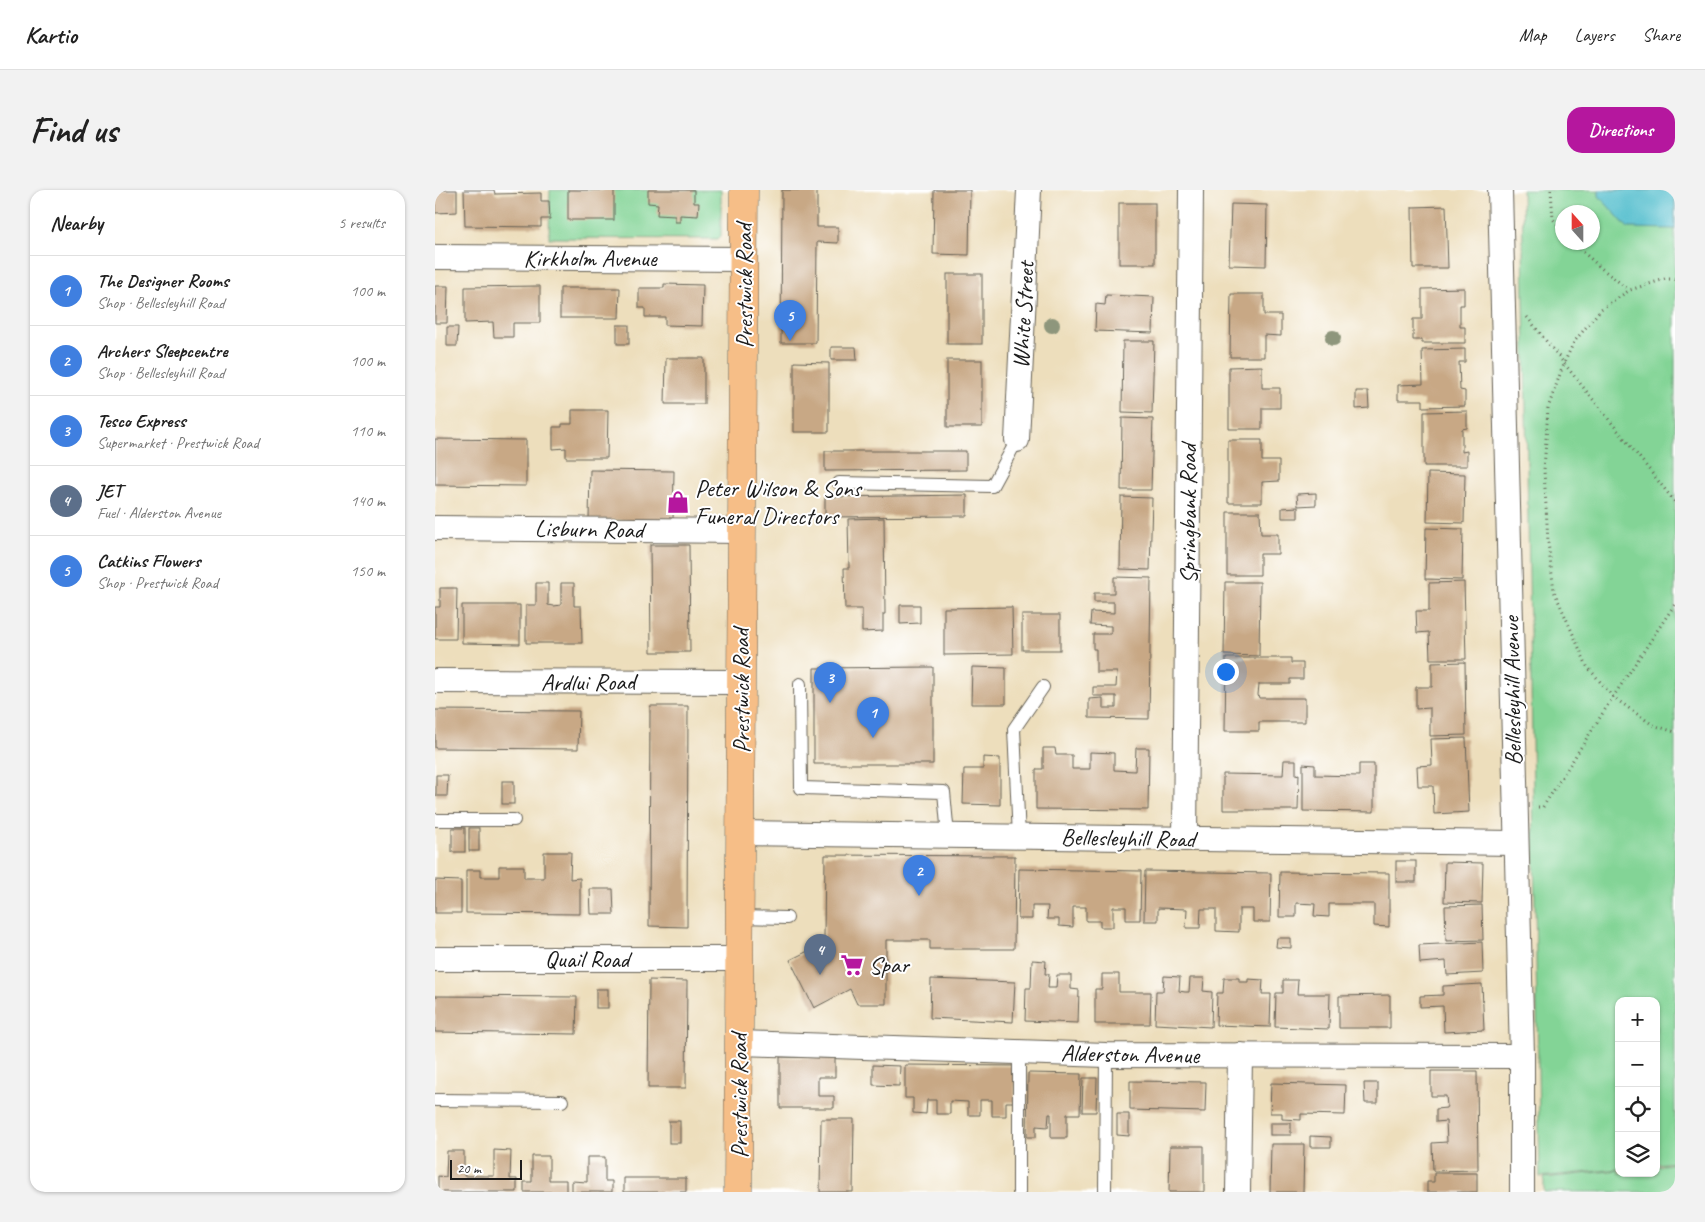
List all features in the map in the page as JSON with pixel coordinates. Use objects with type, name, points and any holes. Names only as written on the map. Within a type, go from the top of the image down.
[{"type":"main road","name":"Prestwick Road","points":[[738,1192],[744,190]]},
{"type":"street","name":"White Street","points":[[1017,440],[1029,190]]},
{"type":"street","name":"Springbank Road","points":[[1185,839],[1191,190]]},
{"type":"street","name":"Bellesleyhill Avenue","points":[[1500,190],[1515,844],[1522,1056],[1522,1192]]},
{"type":"street","name":"Kirkholm Avenue","points":[[435,257],[744,259]]},
{"type":"street","name":"Lisburn Road","points":[[435,528],[742,531]]},
{"type":"street","name":"Ardlui Road","points":[[435,682],[741,682]]},
{"type":"street","name":"Bellesleyhill Road","points":[[741,833],[1515,844]]},
{"type":"street","name":"Quail Road","points":[[435,959],[740,959]]},
{"type":"street","name":"Alderston Avenue","points":[[739,1043],[1106,1055],[1522,1056]]},
{"type":"street","points":[[1238,1192],[1240,1055]]},
{"type":"lane","points":[[839,483],[992,486],[1017,440]]},
{"type":"lane","points":[[800,684],[801,788],[944,792],[948,836]]},
{"type":"lane","points":[[1019,837],[1014,728],[1043,687]]},
{"type":"lane","points":[[435,820],[514,820]]},
{"type":"lane","points":[[740,917],[787,918]]},
{"type":"lane","points":[[1019,1052],[1019,1192]]},
{"type":"lane","points":[[1105,1192],[1106,1055]]},
{"type":"lane","points":[[435,1100],[562,1101]]},
{"type":"path","points":[[1551,190],[1553,219],[1555,221]]},
{"type":"path","points":[[1581,250],[1630,290]]},
{"type":"path","points":[[1675,279],[1665,279],[1630,290],[1601,309],[1574,342],[1564,363],[1548,408],[1544,470],[1548,542],[1554,591],[1587,666],[1613,697],[1653,725],[1675,732]]},
{"type":"path","points":[[1502,285],[1675,502]]},
{"type":"path","points":[[1515,806],[1543,807],[1675,604]]},
{"type":"green space","points":[[550,190],[721,190],[721,236],[718,239],[549,238]]},
{"type":"green space","points":[[1522,190],[1675,190],[1675,1162],[1660,1164],[1660,997],[1615,997],[1615,1169],[1540,1177]]},
{"type":"green space","points":[[1675,1163],[1675,1192],[1544,1192],[1544,1178],[1615,1170],[1615,1177],[1660,1177],[1660,1165]]},
{"type":"water","points":[[1599,190],[1675,190],[1675,229],[1628,228],[1599,196]]},
{"type":"building","points":[[435,190],[457,190],[457,212],[435,213]]},
{"type":"building","points":[[464,190],[494,190],[495,194],[541,193],[541,201],[549,201],[550,219],[541,219],[541,227],[465,226]]},
{"type":"building","points":[[568,190],[614,190],[614,220],[568,220]]},
{"type":"building","points":[[648,190],[694,190],[694,203],[699,203],[698,216],[680,215],[680,222],[675,222],[675,216],[657,215],[658,204],[648,203]]},
{"type":"building","points":[[782,190],[817,190],[817,227],[838,227],[838,243],[817,242],[816,343],[781,343]]},
{"type":"building","points":[[934,190],[970,190],[969,255],[933,254]]},
{"type":"building","points":[[1119,203],[1155,203],[1155,264],[1119,264]]},
{"type":"building","points":[[1231,204],[1267,205],[1266,266],[1229,265]]},
{"type":"building","points":[[1446,206],[1448,268],[1413,268],[1412,207]]},
{"type":"building","points":[[947,274],[982,274],[982,344],[947,344]]},
{"type":"building","points":[[664,284],[703,285],[702,326],[665,325],[665,317],[645,317],[645,308],[639,308],[639,288],[664,288]]},
{"type":"building","points":[[435,286],[448,286],[447,323],[435,323]]},
{"type":"building","points":[[540,286],[540,323],[513,323],[513,337],[494,337],[493,322],[465,323],[465,287]]},
{"type":"building","points":[[560,288],[620,288],[619,318],[560,318]]},
{"type":"building","points":[[1464,288],[1464,305],[1460,305],[1460,327],[1465,327],[1465,343],[1422,343],[1422,340],[1413,340],[1413,319],[1422,319],[1422,289]]},
{"type":"building","points":[[1231,294],[1264,294],[1264,315],[1281,315],[1281,336],[1264,335],[1264,357],[1230,357]]},
{"type":"building","points":[[1106,295],[1154,297],[1153,333],[1095,331],[1096,304],[1105,305]]},
{"type":"building","points":[[617,325],[629,325],[629,344],[617,344]]},
{"type":"building","points":[[447,327],[458,327],[457,346],[447,346]]},
{"type":"building","points":[[1123,341],[1154,341],[1152,413],[1122,412]]},
{"type":"building","points":[[831,347],[856,347],[857,360],[831,360]]},
{"type":"building","points":[[1465,349],[1465,362],[1459,362],[1460,390],[1465,391],[1465,406],[1423,407],[1423,400],[1398,400],[1398,385],[1423,384],[1422,350]]},
{"type":"building","points":[[666,358],[704,358],[704,404],[665,404]]},
{"type":"building","points":[[947,360],[982,360],[982,427],[947,427]]},
{"type":"building","points":[[794,362],[829,363],[829,432],[794,432]]},
{"type":"building","points":[[1262,366],[1262,388],[1280,388],[1280,408],[1262,408],[1262,429],[1229,429],[1229,367]]},
{"type":"building","points":[[1356,391],[1368,391],[1369,408],[1356,409]]},
{"type":"building","points":[[572,410],[608,410],[607,458],[566,458],[566,448],[553,449],[553,427],[562,427],[562,424],[572,424]]},
{"type":"building","points":[[1467,411],[1467,428],[1462,429],[1462,452],[1467,451],[1467,466],[1424,466],[1424,412]]},
{"type":"building","points":[[1122,418],[1153,419],[1151,490],[1121,490]]},
{"type":"building","points":[[435,439],[526,440],[526,486],[435,485]]},
{"type":"building","points":[[1228,440],[1262,440],[1262,461],[1279,461],[1279,481],[1262,482],[1262,503],[1228,503]]},
{"type":"building","points":[[825,451],[966,451],[966,470],[825,471]]},
{"type":"building","points":[[590,470],[674,471],[673,520],[589,520]]},
{"type":"building","points":[[1428,473],[1465,474],[1464,523],[1427,522]]},
{"type":"building","points":[[1316,493],[1316,505],[1298,506],[1297,494]]},
{"type":"building","points":[[967,495],[967,516],[825,517],[825,497]]},
{"type":"building","points":[[1121,497],[1152,498],[1150,570],[1120,569]]},
{"type":"building","points":[[1298,507],[1298,518],[1282,518],[1282,508]]},
{"type":"building","points":[[1227,512],[1260,512],[1261,534],[1278,534],[1278,554],[1260,554],[1260,575],[1227,575]]},
{"type":"building","points":[[884,518],[885,614],[883,614],[883,631],[862,632],[862,609],[845,609],[844,568],[849,568],[848,519]]},
{"type":"building","points":[[1426,528],[1463,529],[1462,580],[1425,579]]},
{"type":"building","points":[[650,545],[689,545],[690,652],[651,652]]},
{"type":"building","points":[[1114,577],[1151,578],[1149,719],[1089,718],[1089,699],[1103,698],[1103,708],[1116,708],[1116,696],[1093,696],[1093,687],[1116,687],[1117,672],[1096,672],[1096,649],[1093,649],[1093,634],[1111,634],[1111,626],[1090,625],[1091,612],[1114,613],[1114,602],[1094,602],[1094,593],[1114,593]]},
{"type":"building","points":[[1225,582],[1260,582],[1259,656],[1224,655]]},
{"type":"building","points":[[1464,582],[1466,659],[1430,659],[1429,632],[1417,633],[1416,611],[1429,611],[1429,583]]},
{"type":"building","points":[[536,583],[548,583],[548,605],[554,606],[561,605],[561,583],[574,583],[574,606],[581,606],[582,643],[526,643],[526,605],[536,605]]},
{"type":"building","points":[[440,588],[457,588],[456,639],[435,639],[435,607],[440,607]]},
{"type":"building","points":[[462,605],[520,605],[520,644],[462,643]]},
{"type":"building","points":[[900,605],[920,605],[920,623],[900,624]]},
{"type":"building","points":[[1012,607],[1013,654],[944,655],[944,608]]},
{"type":"building","points":[[1022,615],[1060,615],[1060,650],[1022,650]]},
{"type":"building","points":[[1226,658],[1291,658],[1291,663],[1303,663],[1303,679],[1290,679],[1290,684],[1259,684],[1258,695],[1259,698],[1305,698],[1305,722],[1259,722],[1259,731],[1225,731]]},
{"type":"building","points":[[1465,662],[1466,735],[1430,736],[1430,708],[1416,709],[1416,687],[1432,687],[1432,663]]},
{"type":"building","points":[[933,667],[933,764],[814,764],[814,668]]},
{"type":"building","points":[[972,667],[1006,668],[1006,704],[971,704]]},
{"type":"building","points":[[650,706],[688,706],[687,927],[649,926]]},
{"type":"building","points":[[435,710],[579,711],[578,749],[435,748]]},
{"type":"building","points":[[1466,738],[1469,812],[1434,814],[1433,786],[1418,786],[1417,766],[1432,765],[1431,739]]},
{"type":"building","points":[[1043,748],[1055,748],[1056,755],[1072,755],[1072,769],[1090,769],[1090,752],[1114,753],[1114,770],[1135,771],[1136,748],[1149,748],[1148,810],[1036,809],[1036,769],[1043,769]]},
{"type":"building","points":[[983,757],[1000,758],[1000,805],[963,804],[964,769],[983,769]]},
{"type":"building","points":[[1284,760],[1296,760],[1296,775],[1299,774],[1298,810],[1223,810],[1223,774],[1283,775]]},
{"type":"building","points":[[1303,764],[1315,765],[1315,775],[1359,776],[1359,764],[1374,764],[1374,812],[1303,811]]},
{"type":"building","points":[[436,775],[448,775],[447,796],[436,796]]},
{"type":"building","points":[[502,781],[514,781],[514,804],[502,804]]},
{"type":"building","points":[[452,828],[465,828],[465,852],[452,852]]},
{"type":"building","points":[[469,828],[479,828],[479,851],[469,851]]},
{"type":"building","points":[[544,852],[571,852],[570,879],[580,878],[580,914],[466,913],[466,870],[480,870],[480,877],[499,877],[499,866],[524,866],[524,878],[544,878]]},
{"type":"building","points":[[825,855],[1015,856],[1014,949],[930,949],[930,940],[886,940],[886,1004],[857,1004],[850,989],[814,1008],[790,960],[826,942],[824,937]]},
{"type":"building","points":[[1396,861],[1416,861],[1416,882],[1396,882]]},
{"type":"building","points":[[1445,862],[1483,863],[1482,903],[1444,902]]},
{"type":"building","points":[[1019,869],[1141,871],[1140,920],[1126,920],[1126,907],[1113,907],[1113,927],[1100,927],[1100,921],[1086,921],[1086,907],[1073,907],[1073,927],[1059,926],[1059,919],[1047,919],[1048,906],[1032,906],[1032,919],[1018,919]]},
{"type":"building","points":[[1145,871],[1271,873],[1270,922],[1253,922],[1253,909],[1239,909],[1239,932],[1216,931],[1216,909],[1201,909],[1200,928],[1186,928],[1187,909],[1158,908],[1158,921],[1144,921]]},
{"type":"building","points":[[1280,872],[1389,873],[1389,927],[1374,926],[1374,904],[1329,904],[1329,917],[1314,916],[1315,904],[1296,903],[1296,917],[1279,917]]},
{"type":"building","points":[[435,880],[461,881],[461,913],[435,913]]},
{"type":"building","points":[[590,889],[613,889],[614,914],[591,914]]},
{"type":"building","points":[[1482,905],[1483,940],[1446,941],[1445,906]]},
{"type":"building","points":[[1277,938],[1291,938],[1291,948],[1276,947]]},
{"type":"building","points":[[1482,942],[1483,973],[1447,975],[1446,961],[1420,963],[1419,945]]},
{"type":"building","points":[[1032,960],[1046,961],[1045,974],[1049,974],[1048,988],[1056,988],[1057,975],[1071,975],[1071,989],[1079,990],[1078,1023],[1025,1021],[1026,988],[1031,988]]},
{"type":"building","points":[[1102,974],[1119,974],[1119,992],[1151,992],[1150,1024],[1095,1024],[1095,989],[1102,989]]},
{"type":"building","points":[[1164,976],[1180,977],[1179,991],[1185,992],[1189,992],[1190,978],[1204,978],[1203,991],[1212,992],[1211,1027],[1155,1024],[1156,991],[1163,991]]},
{"type":"building","points":[[1224,978],[1239,978],[1239,982],[1248,982],[1248,979],[1263,980],[1262,994],[1271,994],[1270,1027],[1216,1025],[1217,993],[1223,993]]},
{"type":"building","points":[[931,979],[1015,982],[1013,1022],[930,1018]]},
{"type":"building","points":[[649,980],[687,981],[686,1088],[648,1088]]},
{"type":"building","points":[[1283,980],[1298,980],[1297,994],[1330,994],[1329,1029],[1275,1027],[1276,993],[1283,993]]},
{"type":"building","points":[[1482,984],[1484,1030],[1444,1032],[1443,1006],[1420,1007],[1420,996],[1443,995],[1443,986]]},
{"type":"building","points":[[596,989],[608,989],[608,1008],[596,1008]]},
{"type":"building","points":[[1390,995],[1390,1028],[1339,1028],[1339,996]]},
{"type":"building","points":[[435,996],[577,997],[576,1034],[435,1032]]},
{"type":"building","points":[[780,1057],[835,1058],[835,1077],[818,1077],[818,1096],[834,1096],[834,1108],[780,1108]]},
{"type":"building","points":[[873,1065],[900,1066],[899,1086],[873,1085]]},
{"type":"building","points":[[905,1065],[1015,1066],[1015,1102],[1006,1102],[1006,1116],[992,1116],[992,1100],[980,1100],[980,1115],[968,1115],[968,1102],[950,1101],[950,1114],[936,1114],[936,1100],[927,1100],[926,1114],[913,1113],[913,1098],[905,1098]]},
{"type":"building","points":[[1431,1071],[1477,1071],[1478,1170],[1433,1171],[1432,1143],[1447,1142],[1446,1121],[1436,1122],[1436,1109],[1446,1108],[1447,1106],[1446,1096],[1431,1096]]},
{"type":"building","points":[[1028,1073],[1081,1074],[1080,1114],[1067,1114],[1067,1138],[1051,1138],[1051,1114],[1049,1114],[1048,1127],[1036,1126],[1036,1137],[1027,1137]]},
{"type":"building","points":[[1083,1078],[1097,1078],[1096,1112],[1082,1112]]},
{"type":"building","points":[[1130,1081],[1206,1082],[1205,1112],[1130,1110]]},
{"type":"building","points":[[1271,1083],[1346,1085],[1345,1115],[1301,1114],[1301,1120],[1282,1119],[1282,1113],[1270,1113]]},
{"type":"building","points":[[1364,1083],[1378,1083],[1378,1103],[1365,1103]]},
{"type":"building","points":[[1117,1114],[1129,1114],[1129,1136],[1117,1135]]},
{"type":"building","points":[[821,1119],[854,1119],[853,1192],[820,1192]]},
{"type":"building","points":[[669,1121],[680,1121],[680,1143],[669,1143]]},
{"type":"building","points":[[1270,1123],[1291,1123],[1291,1135],[1270,1135]]},
{"type":"building","points":[[1310,1136],[1331,1137],[1331,1147],[1310,1147]]},
{"type":"building","points":[[1271,1144],[1304,1144],[1303,1192],[1270,1192]]},
{"type":"building","points":[[1170,1146],[1204,1146],[1204,1192],[1169,1192]]},
{"type":"building","points":[[494,1150],[511,1151],[510,1179],[517,1179],[517,1192],[438,1192],[438,1176],[446,1177],[447,1151],[464,1151],[464,1176],[494,1176]]},
{"type":"building","points":[[532,1156],[549,1156],[549,1180],[566,1180],[566,1192],[524,1192],[524,1182],[532,1182]]},
{"type":"building","points":[[587,1157],[605,1157],[605,1181],[612,1181],[612,1192],[572,1192],[572,1181],[587,1182]]},
{"type":"building","points":[[1434,1173],[1477,1173],[1477,1192],[1427,1192],[1427,1182],[1434,1182]]},
{"type":"building","points":[[624,1178],[686,1178],[686,1192],[624,1192]]},
{"type":"place","name":"Catkins Flowers","points":[[790,341]]},
{"type":"place","name":"Peter Wilson & Sons Funeral Directors","points":[[678,502]]},
{"type":"place","name":"Tesco Express","points":[[830,703]]},
{"type":"place","name":"The Designer Rooms","points":[[873,738]]},
{"type":"place","name":"Archers Sleepcentre","points":[[919,896]]},
{"type":"place","name":"Spar","points":[[852,965]]},
{"type":"place","name":"JET","points":[[820,975]]}]
